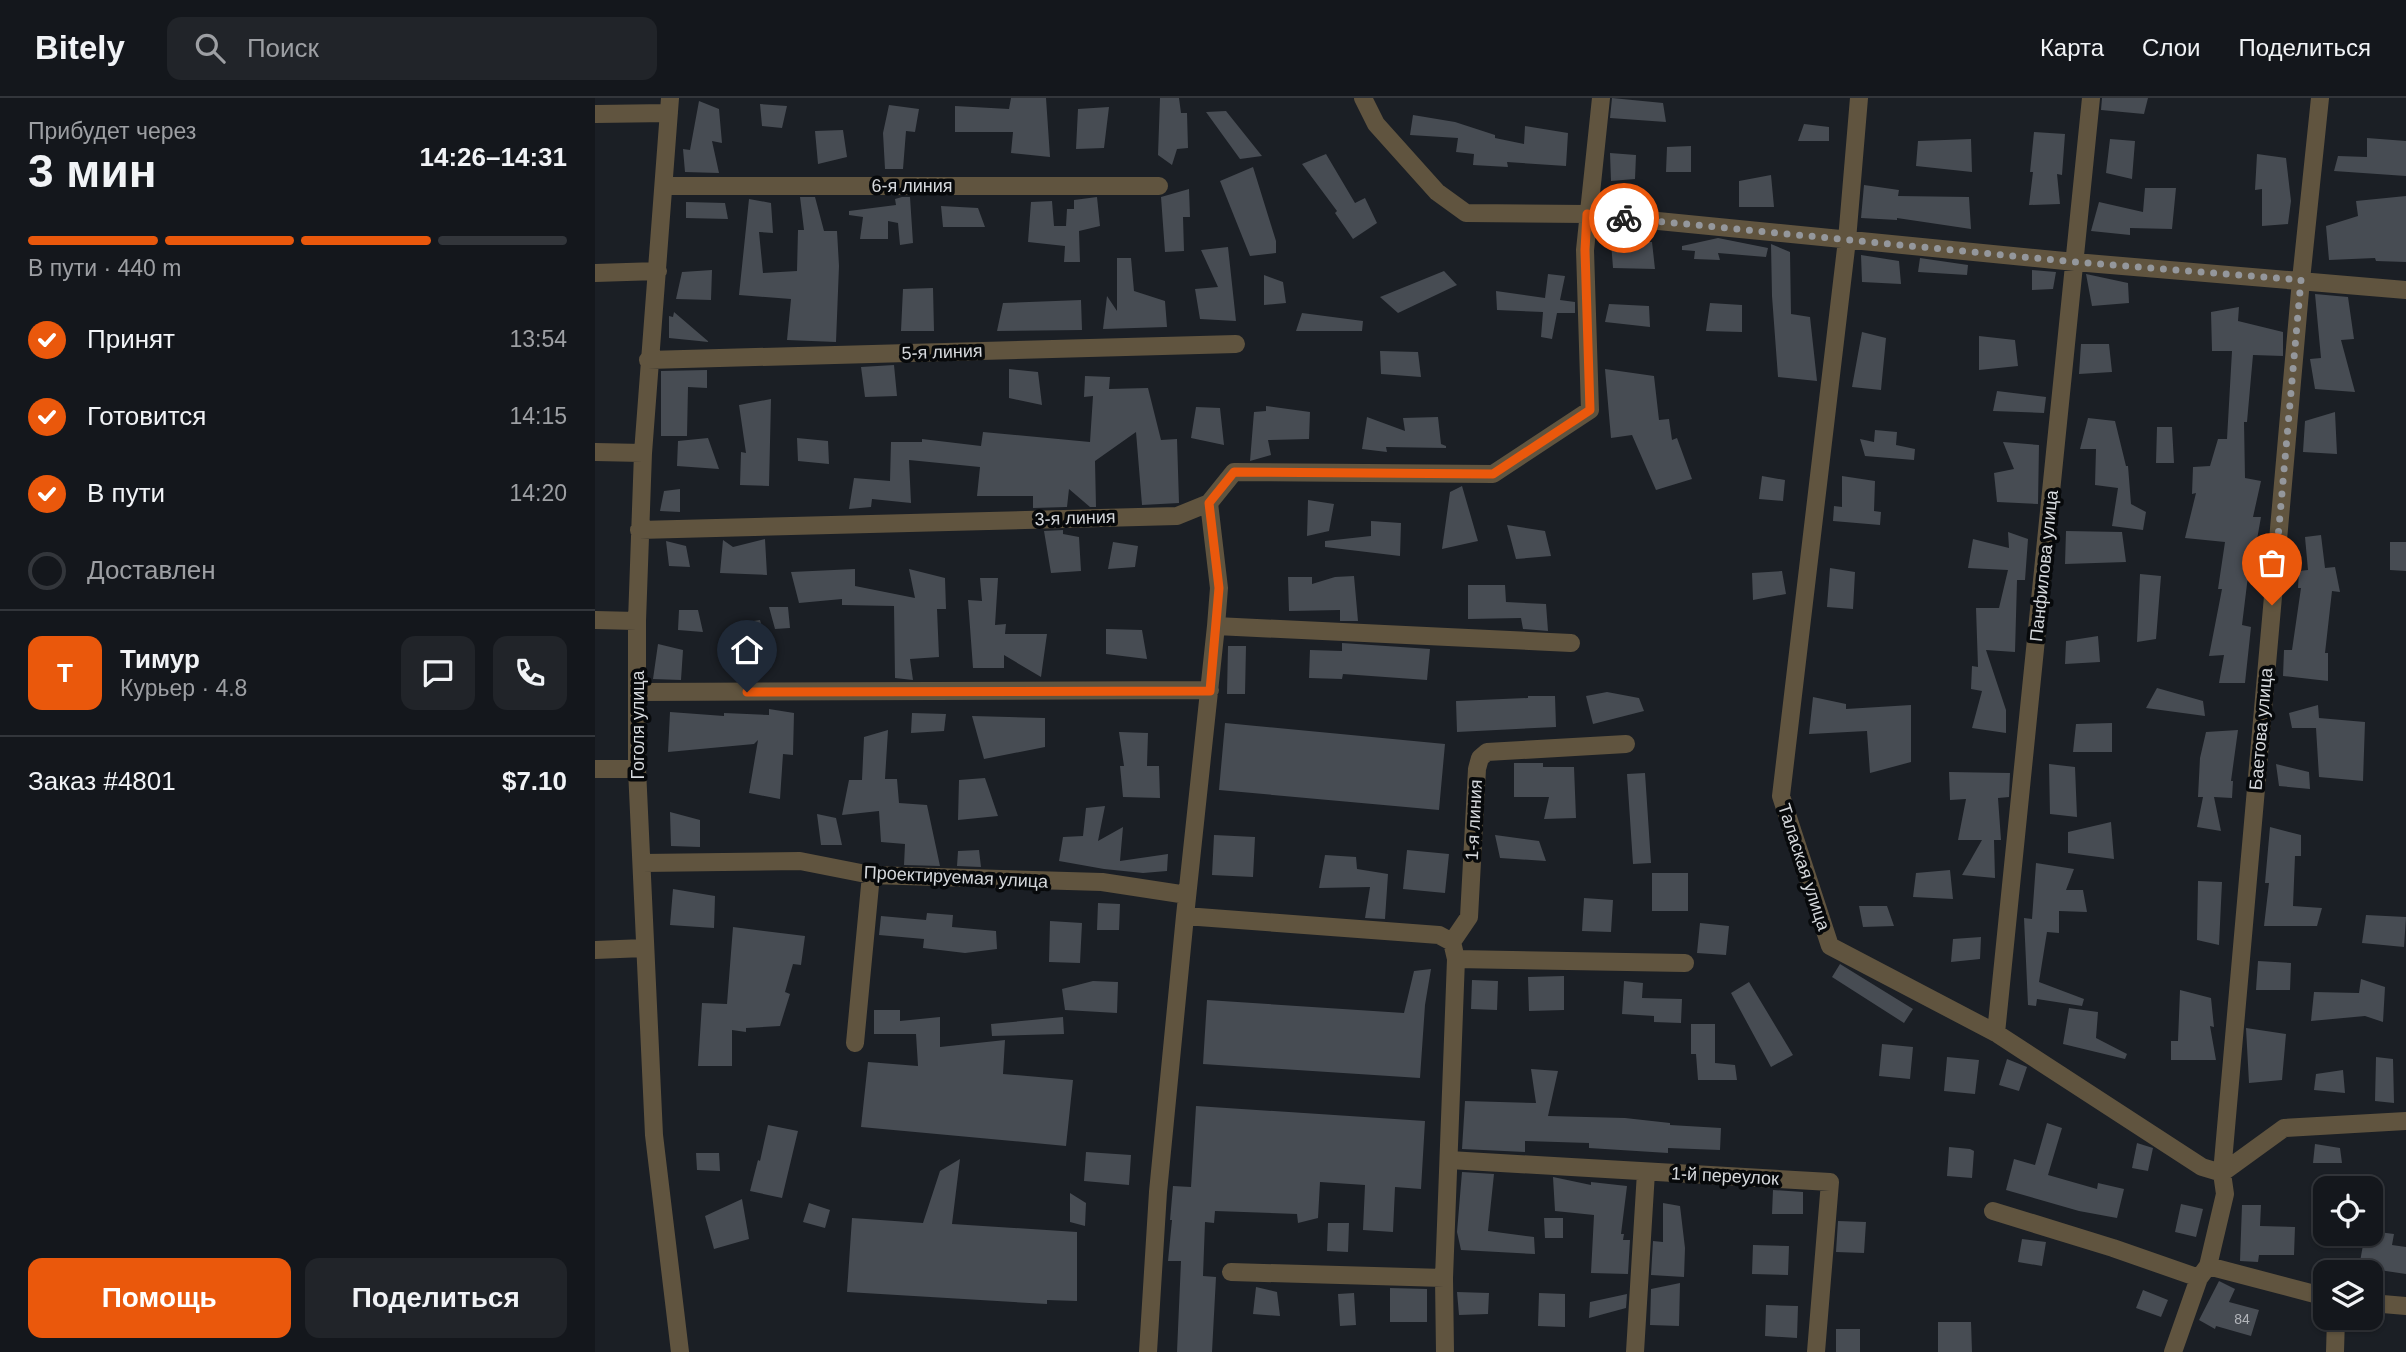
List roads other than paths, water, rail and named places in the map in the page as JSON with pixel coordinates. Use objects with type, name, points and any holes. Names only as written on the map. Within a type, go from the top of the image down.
[{"type":"street","points":[[1363,98],[1376,124],[1437,192],[1466,212],[1587,214],[2075,262],[2406,290]]},
{"type":"street","points":[[1587,214],[1601,98]]},
{"type":"street","name":"Талаская улица","points":[[1859,98],[1847,240],[1781,796],[1830,946],[1996,1033],[2202,1167],[2222,1173]]},
{"type":"street","name":"Панфилова улица","points":[[1996,1033],[2091,98]]},
{"type":"street","name":"Баетова улица","points":[[2173,1352],[2204,1272],[2225,1194],[2222,1173],[2301,280],[2320,98]]},
{"type":"street","points":[[595,114],[670,106]]},
{"type":"street","name":"Гоголя улица","points":[[670,106],[648,360],[639,530],[637,769],[654,1135],[680,1352]]},
{"type":"street","name":"6-я линия","points":[[664,186],[1159,186]]},
{"type":"street","name":"3-я линия","points":[[639,530],[1177,516],[1209,503],[1234,472],[1493,474],[1590,410],[1585,250],[1587,214]]},
{"type":"street","points":[[595,273],[657,271]]},
{"type":"street","name":"5-я линия","points":[[648,360],[1236,344]]},
{"type":"street","points":[[595,452],[643,453]]},
{"type":"street","points":[[1148,1352],[1158,1192],[1219,588],[1209,503]]},
{"type":"street","points":[[595,620],[637,621]]},
{"type":"street","points":[[1216,626],[1571,643]]},
{"type":"street","points":[[638,692],[1210,691]]},
{"type":"street","name":"1-я линия","points":[[1454,950],[1469,917],[1477,769],[1480,758],[1487,751],[1626,744]]},
{"type":"street","points":[[595,769],[637,769]]},
{"type":"street","name":"Проектируемая улица","points":[[642,863],[800,861],[870,875],[1102,882],[1187,895]]},
{"type":"street","points":[[855,1043],[870,875]]},
{"type":"street","points":[[1185,916],[1439,935],[1454,950],[1685,962]]},
{"type":"street","points":[[595,950],[644,948]]},
{"type":"street","points":[[1445,1352],[1444,1278],[1454,950]]},
{"type":"street","points":[[2222,1173],[2284,1128],[2406,1121]]},
{"type":"street","name":"1-й переулок","points":[[1449,1160],[1830,1182],[1816,1352]]},
{"type":"street","points":[[1635,1352],[1646,1172]]},
{"type":"street","points":[[1993,1211],[2113,1248],[2204,1272],[2313,1294]]},
{"type":"street","points":[[1231,1272],[1444,1278]]},
{"type":"street","points":[[2383,1304],[2406,1306]]},
{"type":"street","points":[[2335,1352],[2336,1330]]}]
